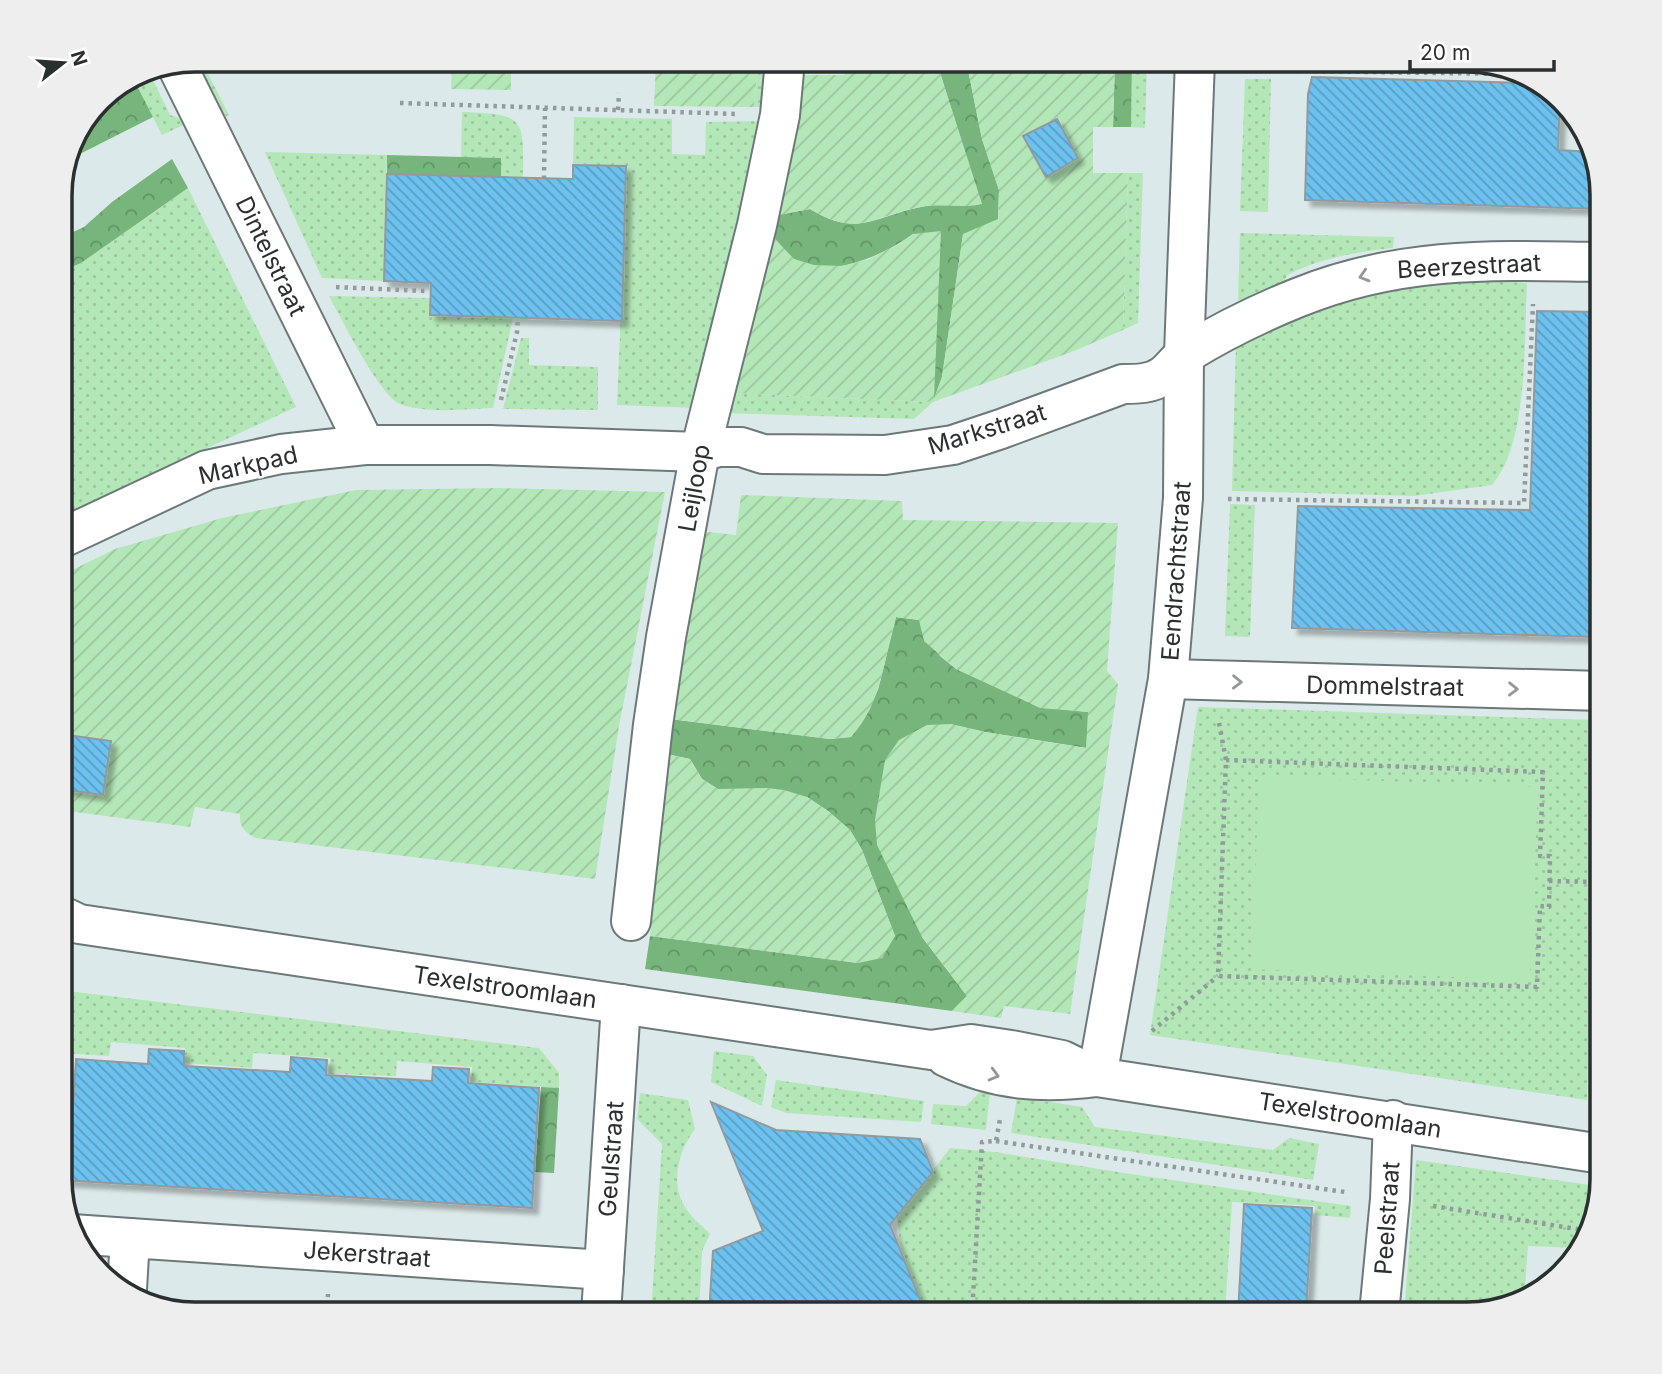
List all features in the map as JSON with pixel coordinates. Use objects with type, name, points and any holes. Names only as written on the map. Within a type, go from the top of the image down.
[{"type":"street","name":"Leijloop","points":[[631,921],[664,649],[700,452],[760,211],[780,115],[784,72]]},
{"type":"street","name":"Eendrachtstraat","points":[[1097,1077],[1168,679],[1183,498],[1184,354],[1195,72]]},
{"type":"street","name":"Dintelstraat","points":[[180,73],[365,445]]},
{"type":"street","name":"Beerzestraat","points":[[1184,354],[1296,299],[1375,273],[1422,265],[1590,262]]},
{"type":"street","name":"Markstraat","points":[[365,445],[490,445],[700,452],[719,447],[741,447],[763,454],[886,455],[953,445],[1123,384],[1136,368],[1157,358],[1184,354]]},
{"type":"street","name":"Markpad","points":[[72,533],[207,470],[281,454],[365,445]]},
{"type":"street","name":"Dommelstraat","points":[[1168,679],[1590,691]]},
{"type":"street","name":"Texelstroomlaan","points":[[72,923],[931,1050],[967,1067],[1007,1078],[1059,1082],[1097,1077],[1590,1152]]},
{"type":"street","name":"Geulstraat","points":[[602,1302],[621,1004]]},
{"type":"street","name":"Texelstroomlaan","points":[[931,1050],[971,1044],[1011,1050],[1062,1060],[1097,1077]]},
{"type":"street","name":"Peelstraat","points":[[1381,1302],[1390,1199],[1393,1120]]},
{"type":"street","name":"Jekerstraat","points":[[84,1235],[604,1270]]},
{"type":"street","points":[[127,1282],[130,1238]]},
{"type":"path","points":[[1437,72],[1486,73]]},
{"type":"path","points":[[618,110],[619,93]]},
{"type":"path","points":[[400,103],[707,113]]},
{"type":"path","points":[[544,179],[545,108]]},
{"type":"path","points":[[1183,498],[1524,503],[1535,261]]},
{"type":"path","points":[[286,285],[426,291]]},
{"type":"path","points":[[490,445],[518,318]]},
{"type":"path","points":[[1148,1035],[1218,976],[1537,987],[1540,906],[1549,907],[1550,856],[1540,856],[1543,772],[1226,760],[1218,976]]},
{"type":"path","points":[[1549,881],[1590,881]]},
{"type":"path","points":[[996,1141],[1007,1078]]},
{"type":"path","points":[[973,1302],[982,1142],[996,1141],[1579,1229]]},
{"type":"green space","points":[[201,72],[207,72],[229,115],[224,117]]},
{"type":"green space","points":[[452,72],[511,72],[511,90],[451,89]]},
{"type":"green space","points":[[655,72],[757,72],[754,107],[654,106]]},
{"type":"green space","points":[[757,72],[773,72],[770,107],[754,107]]},
{"type":"green space","points":[[844,72],[940,72],[982,204],[921,207],[854,223],[827,218],[810,209],[778,215],[803,75],[844,75]]},
{"type":"green space","points":[[940,72],[968,72],[982,139],[999,190],[998,220],[963,235],[942,377],[933,402],[913,234],[872,257],[855,263],[823,267],[794,259],[775,239],[778,215],[810,209],[827,218],[853,224],[928,206],[981,204]]},
{"type":"green space","points":[[968,72],[1115,72],[1113,127],[1093,127],[1093,173],[1128,173],[1123,330],[1074,351],[933,402],[729,393],[775,239],[794,259],[814,265],[843,266],[869,259],[913,234],[941,231],[934,399],[942,377],[963,234],[998,219],[999,190],[982,139]]},
{"type":"green space","points":[[1115,72],[1132,72],[1131,127],[1113,127]]},
{"type":"green space","points":[[1132,72],[1147,72],[1145,128],[1131,127]]},
{"type":"green space","points":[[152,79],[170,115],[190,122],[162,135],[137,86]]},
{"type":"green space","points":[[1245,79],[1271,79],[1268,212],[1240,211]]},
{"type":"green space","points":[[137,86],[153,117],[78,155],[97,120],[114,102]]},
{"type":"green space","points":[[462,112],[498,115],[516,123],[523,142],[523,178],[501,177],[500,158],[461,157]]},
{"type":"green space","points":[[574,117],[672,119],[672,154],[705,155],[706,122],[765,121],[698,408],[617,405],[625,215],[611,166],[573,165]]},
{"type":"green space","points":[[265,152],[387,155],[384,281],[322,278]]},
{"type":"green space","points":[[387,155],[501,158],[501,177],[387,174]]},
{"type":"green space","points":[[172,159],[188,188],[72,267],[72,232],[84,227],[112,202]]},
{"type":"green space","points":[[1128,173],[1143,173],[1138,323],[1123,330]]},
{"type":"green space","points":[[188,188],[296,407],[72,510],[72,267]]},
{"type":"green space","points":[[1240,233],[1394,237],[1393,248],[1338,257],[1287,275],[1280,294],[1262,301],[1238,300]]},
{"type":"green space","points":[[1459,278],[1527,283],[1519,417],[1504,467],[1492,485],[1414,496],[1232,491],[1236,341],[1346,294]]},
{"type":"green space","points":[[329,296],[431,298],[431,315],[513,318],[493,408],[421,409],[400,404],[391,398],[372,372]]},
{"type":"green space","points":[[521,338],[529,338],[529,365],[598,367],[598,410],[503,409]]},
{"type":"green space","points":[[729,393],[933,402],[914,419],[725,413]]},
{"type":"green space","points":[[499,488],[665,492],[619,726],[595,879],[255,838],[243,828],[240,814],[195,807],[190,827],[72,812],[72,570],[115,549],[222,518],[356,490]]},
{"type":"green space","points":[[741,495],[902,501],[903,520],[1118,523],[1107,671],[1118,684],[1070,1014],[1004,1006],[1001,1018],[952,1011],[967,996],[922,937],[877,845],[875,820],[885,760],[899,740],[927,725],[950,724],[1086,748],[1088,712],[1040,708],[956,669],[924,641],[919,620],[896,617],[876,695],[862,724],[851,737],[830,739],[670,719],[699,531],[736,535]]},
{"type":"green space","points":[[1230,504],[1255,505],[1250,637],[1225,636]]},
{"type":"green space","points":[[896,617],[919,620],[940,656],[956,669],[1040,707],[1089,712],[1087,748],[950,724],[922,937],[967,996],[952,1011],[645,969],[650,936],[858,963],[895,936],[862,850],[850,830],[828,811],[807,797],[718,789],[702,779],[690,759],[666,754],[670,719],[830,739],[851,737],[878,690]]},
{"type":"green space","points":[[1198,707],[1590,720],[1587,1100],[1150,1035]]},
{"type":"green space","points":[[666,754],[690,759],[702,779],[718,789],[767,788],[807,797],[850,830],[862,850],[895,936],[882,958],[858,963],[650,936]]},
{"type":"green space","points":[[1259,776],[1538,787],[1530,980],[1252,969]]},
{"type":"green space","points":[[72,991],[539,1048],[559,1073],[559,1088],[471,1082],[472,1067],[397,1061],[396,1076],[329,1074],[330,1058],[253,1053],[252,1068],[185,1063],[185,1048],[111,1042],[109,1056],[72,1054]]},
{"type":"green space","points":[[714,1051],[753,1056],[767,1075],[762,1106],[711,1082]]},
{"type":"green space","points":[[776,1080],[924,1101],[921,1122],[786,1113],[771,1107]]},
{"type":"green space","points":[[541,1087],[559,1088],[554,1173],[535,1172]]},
{"type":"green space","points":[[981,1091],[990,1092],[986,1130],[931,1124],[933,1104],[966,1106]]},
{"type":"green space","points":[[640,1093],[688,1100],[695,1129],[680,1158],[677,1179],[681,1200],[687,1210],[710,1234],[702,1251],[700,1302],[652,1302],[662,1144],[637,1119]]},
{"type":"green space","points":[[1017,1097],[1082,1107],[1095,1127],[1273,1150],[1289,1138],[1319,1144],[1313,1180],[1011,1133]]},
{"type":"green space","points":[[950,1148],[995,1152],[1351,1206],[1350,1218],[1315,1215],[1315,1206],[1232,1202],[1226,1302],[921,1302],[901,1250],[897,1217]]},
{"type":"green space","points":[[1416,1160],[1590,1185],[1584,1219],[1570,1248],[1528,1246],[1525,1288],[1507,1296],[1483,1301],[1405,1302]]},
{"type":"building","points":[[1312,77],[1522,84],[1536,92],[1559,114],[1558,150],[1582,151],[1588,171],[1590,209],[1305,200],[1308,94]]},
{"type":"building","points":[[1057,119],[1078,158],[1046,177],[1023,136]]},
{"type":"building","points":[[573,165],[626,166],[622,321],[430,315],[431,283],[384,281],[387,174],[573,179]]},
{"type":"building","points":[[1537,311],[1590,312],[1590,637],[1292,628],[1298,506],[1530,510]]},
{"type":"building","points":[[72,736],[111,741],[103,795],[72,791]]},
{"type":"building","points":[[149,1049],[184,1051],[184,1066],[290,1072],[291,1057],[327,1060],[326,1075],[432,1081],[433,1067],[469,1069],[468,1083],[539,1088],[532,1208],[72,1181],[76,1059],[148,1064]]},
{"type":"building","points":[[711,1102],[776,1130],[920,1139],[933,1172],[890,1225],[921,1302],[710,1302],[713,1251],[763,1231]]},
{"type":"building","points":[[1244,1204],[1312,1208],[1307,1302],[1239,1302]]}]
